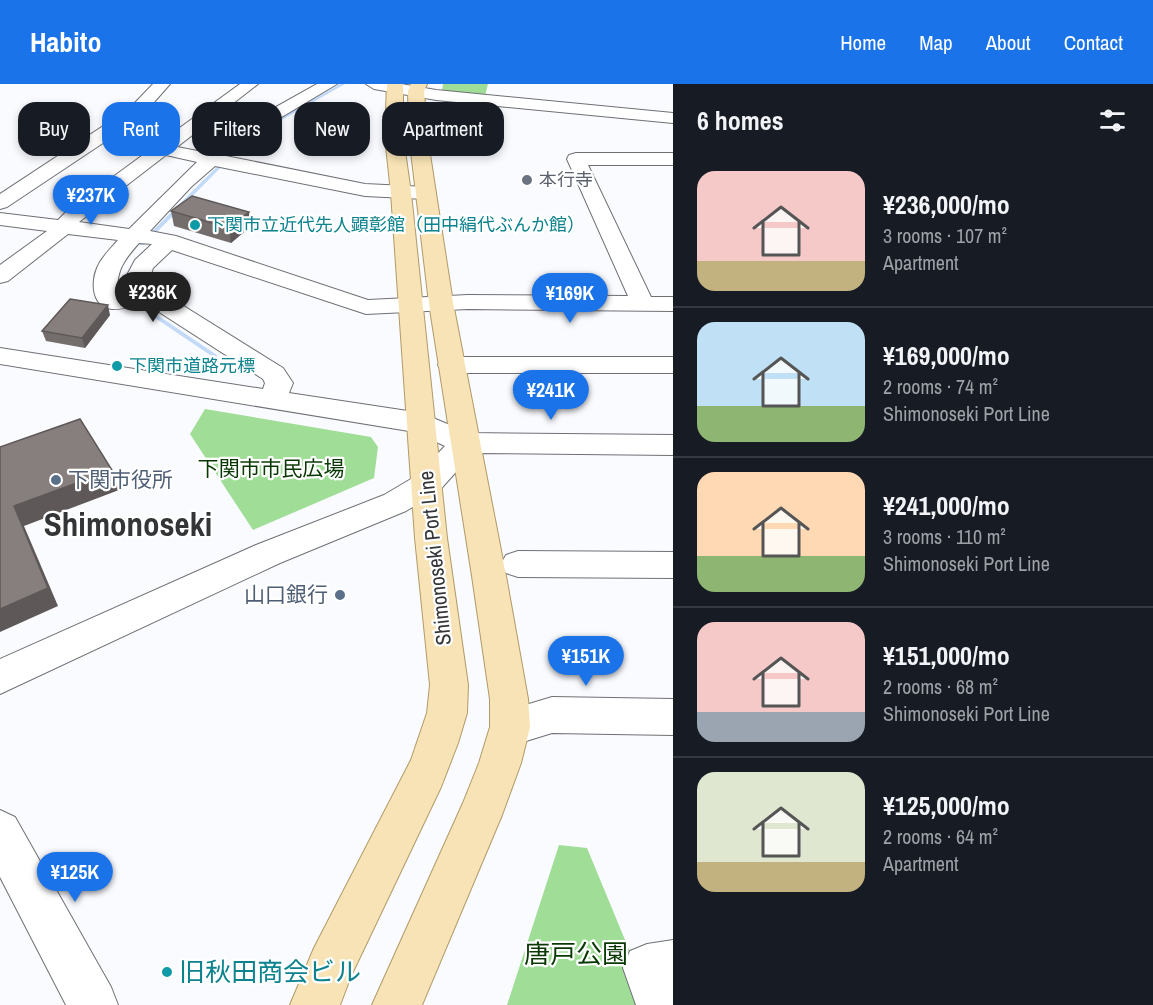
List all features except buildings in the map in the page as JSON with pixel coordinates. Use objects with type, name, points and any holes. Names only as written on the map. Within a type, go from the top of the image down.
[{"type":"main road","name":"Shimonoseki Port Line","points":[[315,1005],[331,965],[426,773],[447,713],[449,685],[421,423],[425,304],[414,193],[394,137],[388,86]]},
{"type":"main road","name":"Shimonoseki Port Line","points":[[397,1005],[480,815],[500,763],[510,727],[509,699],[451,365],[425,304]]},
{"type":"street","points":[[0,203],[135,113],[162,84]]},
{"type":"street","points":[[180,135],[244,85]]},
{"type":"street","points":[[388,86],[673,118]]},
{"type":"street","points":[[223,161],[257,142],[335,89]]},
{"type":"street","points":[[148,295],[114,302],[107,297],[105,288],[107,268],[151,238],[223,161],[239,135],[335,89]]},
{"type":"street","points":[[180,153],[365,190],[414,193]]},
{"type":"street","points":[[0,276],[63,227],[75,214],[153,156]]},
{"type":"street","points":[[643,304],[576,159],[673,159]]},
{"type":"street","points":[[0,219],[151,238],[366,307],[425,304],[673,304]]},
{"type":"street","points":[[151,238],[138,277],[148,295],[243,354],[278,379],[279,384],[273,400]]},
{"type":"street","points":[[200,388],[215,371],[243,354]]},
{"type":"street","points":[[0,356],[421,423],[465,444],[673,445]]},
{"type":"street","points":[[451,365],[673,365]]},
{"type":"street","points":[[0,677],[268,554],[395,502],[427,484],[465,444]]},
{"type":"street","points":[[518,564],[673,565]]},
{"type":"street","points":[[510,727],[552,715],[673,717]]},
{"type":"street","points":[[0,832],[93,1005]]},
{"type":"street","points":[[661,1005],[647,968],[673,964]]},
{"type":"green space","points":[[443,84],[488,84],[485,96],[442,91]]},
{"type":"green space","name":"下関市市民広場","points":[[205,409],[371,437],[378,447],[374,478],[253,530],[190,434]]},
{"type":"green space","name":"唐戸公園","points":[[559,845],[587,848],[652,1005],[507,1005]]},
{"type":"waterway","points":[[142,244],[249,137],[343,84]]},
{"type":"waterway","points":[[135,302],[215,356]]},
{"type":"place","name":"本行寺","points":[[527,180]]},
{"type":"place","name":"下関市立近代先人顕彰館（田中絹代ぶんか館）","points":[[195,225]]},
{"type":"place","name":"下関市道路元標","points":[[117,366]]},
{"type":"place","name":"下関市役所","points":[[56,480]]},
{"type":"place","name":"山口銀行","points":[[340,595]]},
{"type":"place","name":"旧秋田商会ビル","points":[[167,972]]},
{"type":"district","name":"Shimonoseki","points":[[128,524]]}]
